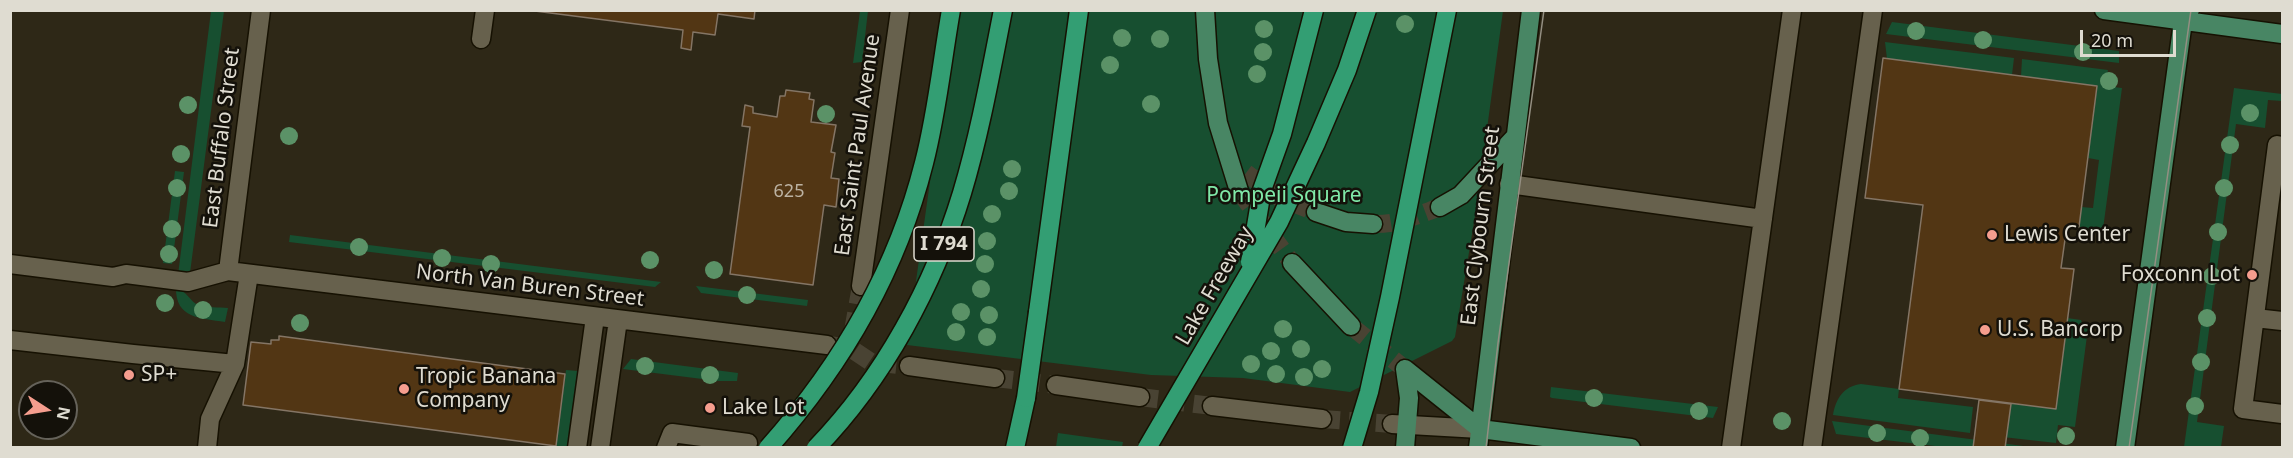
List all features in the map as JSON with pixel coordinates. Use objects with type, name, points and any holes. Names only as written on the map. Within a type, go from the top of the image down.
[{"type":"highway","points":[[768,447],[815,391],[852,336],[887,268],[903,230],[924,162],[951,10]]},
{"type":"highway","name":"I 794","points":[[816,447],[875,375],[907,322],[932,274],[962,194],[976,142],[1003,10]]},
{"type":"highway","points":[[1015,447],[1035,343],[1079,10]]},
{"type":"highway","points":[[1249,273],[1263,189],[1282,134],[1314,10]]},
{"type":"highway","name":"Lake Freeway","points":[[1147,447],[1279,222],[1347,70],[1367,10]]},
{"type":"highway","points":[[1352,447],[1369,392],[1390,297],[1447,10]]},
{"type":"main road","points":[[1205,10],[1208,59],[1222,142],[1239,191]]},
{"type":"main road","name":"East Clybourn Street","points":[[1478,447],[1531,10]]},
{"type":"main road","points":[[2104,10],[2184,14],[2283,34]]},
{"type":"main road","points":[[2125,447],[2184,14]]},
{"type":"main road","points":[[1440,207],[1461,195],[1515,137]]},
{"type":"main road","points":[[1222,142],[1246,173]]},
{"type":"main road","points":[[1316,212],[1346,222],[1372,225]]},
{"type":"main road","points":[[1292,263],[1352,326]]},
{"type":"main road","points":[[1405,447],[1400,424],[1409,398],[1405,369],[1480,429],[1631,447]]},
{"type":"street","name":"East Buffalo Street","points":[[228,271],[261,10]]},
{"type":"street","points":[[481,39],[484,10]]},
{"type":"street","name":"East Saint Paul Avenue","points":[[861,286],[900,10]]},
{"type":"street","points":[[1731,447],[1792,10]]},
{"type":"street","points":[[1812,447],[1873,10]]},
{"type":"street","points":[[2283,146],[2277,145],[2243,409],[2283,414]]},
{"type":"street","points":[[1509,184],[1763,219]]},
{"type":"street","points":[[10,264],[113,277],[126,274],[189,282],[228,271]]},
{"type":"street","name":"North Van Buren Street","points":[[228,271],[827,345]]},
{"type":"street","points":[[207,447],[210,419],[235,364],[249,274]]},
{"type":"street","points":[[577,447],[595,317]]},
{"type":"street","points":[[2255,318],[2283,321]]},
{"type":"street","points":[[600,447],[618,320]]},
{"type":"street","points":[[10,340],[235,364]]},
{"type":"street","points":[[909,366],[995,378]]},
{"type":"street","points":[[1056,386],[1140,397]]},
{"type":"street","points":[[1212,406],[1322,419]]},
{"type":"street","points":[[1400,424],[1480,429]]},
{"type":"street","points":[[666,447],[672,433],[748,443]]},
{"type":"green space","points":[[211,11],[224,11],[190,273],[178,275]]},
{"type":"green space","points":[[860,11],[868,11],[862,62],[853,63]]},
{"type":"green space","name":"Pompeii Square","points":[[954,11],[1503,11],[1476,210],[1455,337],[1452,341],[1350,392],[1243,378],[1151,375],[907,345]]},
{"type":"green space","points":[[1892,22],[2119,51],[2119,63],[1886,34]]},
{"type":"green space","points":[[1885,42],[2014,58],[2012,75],[1887,59]]},
{"type":"green space","points":[[2022,59],[2108,70],[2105,86],[2122,88],[2103,229],[2095,228],[2094,235],[2085,234],[2086,228],[2079,227],[2081,207],[2093,208],[2099,160],[2088,158],[2097,86],[2021,76]]},
{"type":"green space","points":[[2234,88],[2282,94],[2282,101],[2268,100],[2265,128],[2236,124],[2197,422],[2224,426],[2221,447],[2184,447]]},
{"type":"green space","points":[[175,171],[184,172],[172,264],[163,263]]},
{"type":"green space","points":[[290,235],[661,282],[655,287],[289,242]]},
{"type":"green space","points":[[696,286],[808,300],[807,306],[701,293]]},
{"type":"green space","points":[[176,287],[198,305],[228,308],[225,322],[199,318],[185,311],[177,298]]},
{"type":"green space","points":[[2067,318],[2081,320],[2088,328],[2075,427],[2058,425],[2056,443],[1976,434],[1980,399],[2056,409]]},
{"type":"green space","points":[[631,359],[738,373],[737,381],[718,381],[623,369]]},
{"type":"green space","points":[[566,370],[578,371],[568,447],[556,448]]},
{"type":"green space","points":[[1861,384],[1899,389],[1898,398],[1973,407],[1970,433],[1833,415],[1836,403],[1845,390]]},
{"type":"green space","points":[[1551,387],[1718,407],[1713,418],[1552,398],[1550,397]]},
{"type":"green space","points":[[1832,421],[2031,447],[1943,447],[1836,434]]},
{"type":"green space","points":[[1058,433],[1123,442],[1122,447],[1056,447]]},
{"type":"building","points":[[527,10],[755,10],[754,19],[718,14],[715,35],[693,32],[691,50],[681,48],[683,30]]},
{"type":"building","name":"Lewis Center","points":[[1883,58],[2097,86],[2079,227],[2067,225],[2061,268],[2074,269],[2056,409],[1899,389],[1923,205],[1865,198]]},
{"type":"building","points":[[786,90],[810,93],[809,99],[814,100],[811,122],[836,125],[831,152],[835,153],[831,178],[839,179],[836,207],[824,205],[813,285],[730,274],[750,127],[742,126],[745,105],[753,107],[753,113],[777,117],[780,96],[785,96]]},
{"type":"building","name":"Tropic Banana Company","points":[[279,336],[565,374],[556,446],[243,405],[251,342],[271,344],[271,340],[279,340]]},
{"type":"building","points":[[1979,400],[2011,404],[2005,448],[1973,448]]},
{"type":"tunnel","points":[[1246,173],[1280,198],[1316,212]]},
{"type":"tunnel","points":[[1239,191],[1292,263]]},
{"type":"tunnel","points":[[1373,224],[1399,221],[1440,207]]},
{"type":"tunnel","points":[[853,331],[861,286]]},
{"type":"tunnel","points":[[1351,326],[1405,369]]},
{"type":"tunnel","points":[[829,345],[850,348],[871,362],[909,366]]},
{"type":"tunnel","points":[[995,378],[1056,385]]},
{"type":"tunnel","points":[[1140,397],[1212,406]]},
{"type":"tunnel","points":[[1322,419],[1392,424]]},
{"type":"tram line","points":[[1486,448],[1498,343],[1544,10]]},
{"type":"tram line","points":[[2129,448],[2191,10]]},
{"type":"place","name":"Lewis Center","points":[[1992,235]]},
{"type":"place","name":"Foxconn Lot","points":[[2252,275]]},
{"type":"place","name":"U.S. Bancorp","points":[[1985,330]]},
{"type":"place","name":"SP+","points":[[129,375]]},
{"type":"place","name":"Tropic Banana Company","points":[[404,389]]},
{"type":"place","name":"Lake Lot","points":[[710,408]]}]
